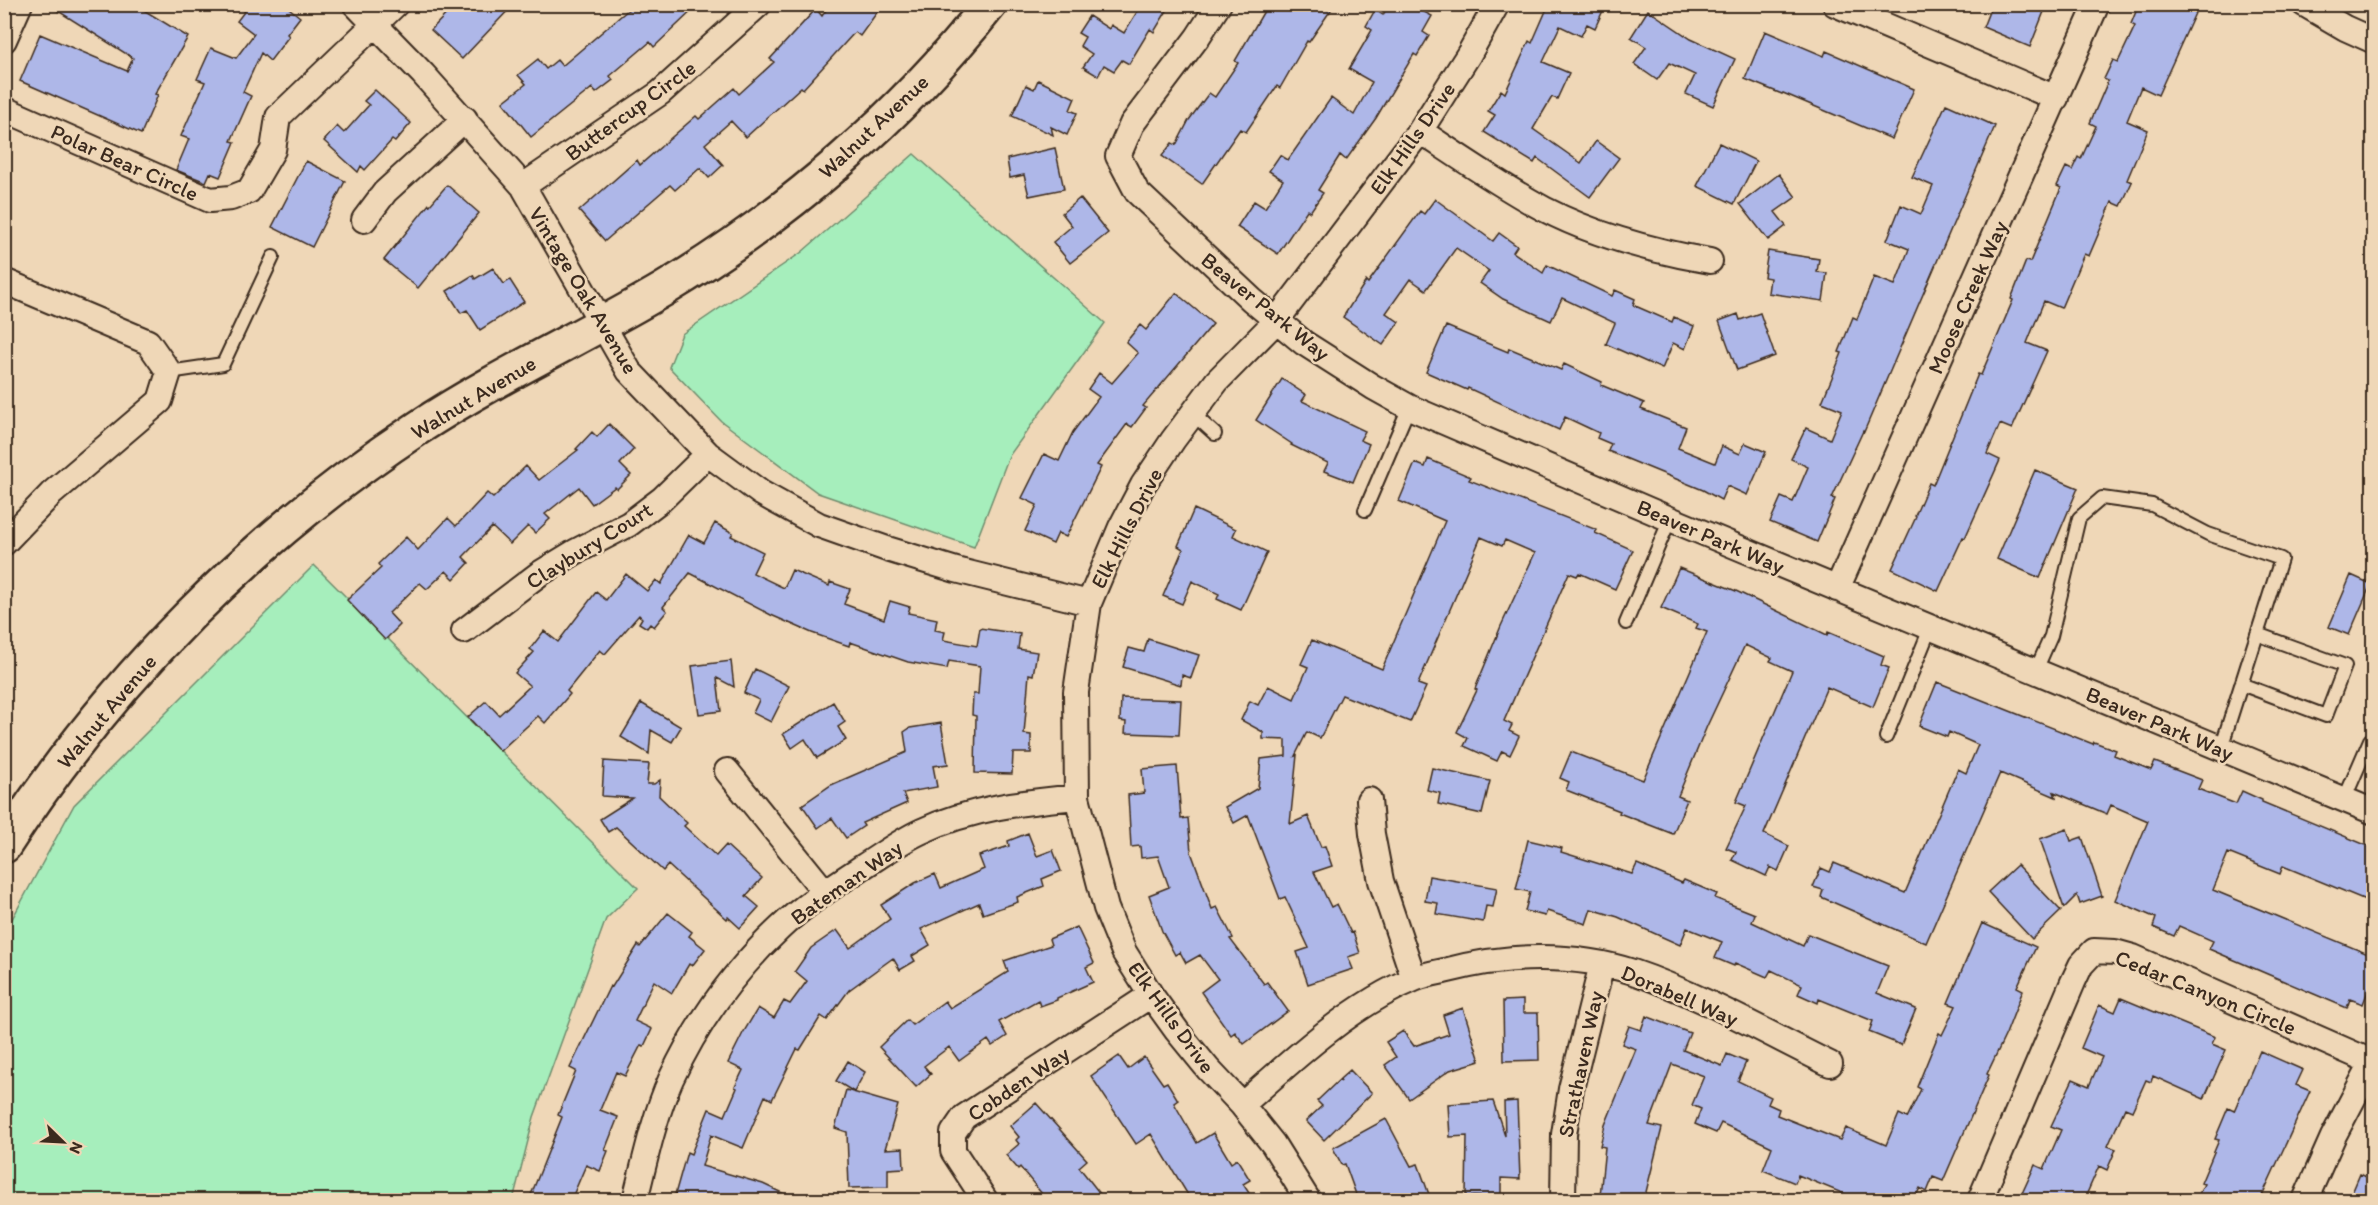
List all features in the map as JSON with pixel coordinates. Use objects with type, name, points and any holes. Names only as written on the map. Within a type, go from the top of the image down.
[{"type":"street","points":[[4,40],[20,4]]},
{"type":"street","name":"Vintage Oak Avenue","points":[[355,4],[465,119],[523,186],[629,371],[708,454],[761,493],[819,525],[956,570],[1089,603]]},
{"type":"street","points":[[375,25],[396,4]]},
{"type":"street","name":"Buttercup Circle","points":[[523,186],[660,93],[759,4]]},
{"type":"street","name":"Walnut Avenue","points":[[4,846],[31,805],[120,690],[205,600],[278,533],[337,486],[418,428],[503,376],[602,325],[722,252],[775,214],[876,128],[938,65],[990,4]]},
{"type":"street","name":"Beaver Park Way","points":[[1219,4],[1197,38],[1132,124],[1118,156],[1137,192],[1198,250],[1277,320],[1313,348],[1373,387],[1409,407],[1670,519],[1931,626],[2373,813]]},
{"type":"street","name":"Elk Hills Drive","points":[[1308,1200],[1273,1144],[1242,1105],[1208,1069],[1151,995],[1124,952],[1106,908],[1077,797],[1076,692],[1089,603],[1121,527],[1143,485],[1173,440],[1217,381],[1277,320],[1420,131],[1469,54],[1497,4]]},
{"type":"street","points":[[1835,4],[2056,98]]},
{"type":"street","name":"Moose Creek Way","points":[[1837,589],[2097,4]]},
{"type":"street","points":[[2304,4],[2373,41]]},
{"type":"street","name":"Polar Bear Circle","points":[[4,109],[210,200],[231,198],[249,191],[273,150],[278,117],[375,25]]},
{"type":"street","points":[[364,220],[385,192],[465,119]]},
{"type":"street","points":[[1420,131],[1514,191],[1578,224],[1620,240],[1672,255],[1710,261]]},
{"type":"street","points":[[4,281],[148,342],[170,372],[160,401],[51,494],[4,543]]},
{"type":"street","name":"Claybury Court","points":[[464,630],[539,574],[574,552],[629,524],[662,499],[708,454]]},
{"type":"street","points":[[727,771],[825,892]]},
{"type":"street","name":"Bateman Way","points":[[634,1200],[649,1140],[671,1079],[700,1027],[732,980],[780,928],[825,892],[921,831],[992,808],[1024,802],[1077,797]]},
{"type":"street","points":[[1369,800],[1372,834],[1381,881],[1414,979]]},
{"type":"street","name":"Cedar Canyon Circle","points":[[1980,1200],[2073,982],[2081,965],[2094,951],[2115,952],[2133,957],[2373,1061]]},
{"type":"street","name":"Dorabell Way","points":[[1242,1105],[1297,1056],[1365,1006],[1414,979],[1503,959],[1548,957],[1602,964],[1661,982],[1830,1064]]},
{"type":"street","name":"Strathaven Way","points":[[1563,1200],[1562,1155],[1569,1100],[1602,964]]},
{"type":"street","name":"Cobden Way","points":[[985,1200],[953,1151],[953,1133],[964,1117],[1151,995]]},
{"type":"street","points":[[2305,1200],[2333,1137],[2373,1061]]},
{"type":"lane","points":[[170,372],[223,364],[273,257]]},
{"type":"lane","points":[[1365,510],[1409,407]]},
{"type":"lane","points":[[1193,414],[1215,434]]},
{"type":"lane","points":[[2036,670],[2051,636],[2079,518],[2102,498],[2152,505],[2208,534],[2281,559],[2221,748]]},
{"type":"lane","points":[[1626,623],[1670,519]]},
{"type":"lane","points":[[1886,737],[1931,626]]},
{"type":"lane","points":[[2241,684],[2326,716],[2345,666],[2257,634]]},
{"type":"lane","points":[[2344,800],[2372,738]]},
{"type":"green space","points":[[914,154],[1105,323],[1009,456],[974,547],[818,493],[721,421],[669,367],[682,334],[802,252]]},
{"type":"green space","points":[[314,565],[638,888],[606,919],[534,1117],[513,1200],[5,1200],[5,932],[74,805]]},
{"type":"building","points":[[47,4],[134,4],[188,37],[155,94],[158,95],[141,134],[20,81],[40,34],[127,71],[133,58]]},
{"type":"building","points":[[250,4],[284,4],[300,17],[270,61],[261,53],[243,92],[251,96],[231,141],[235,142],[220,177],[210,173],[206,182],[176,170],[189,139],[181,136],[205,82],[197,79],[211,48],[236,58],[254,34],[237,21]]},
{"type":"building","points":[[456,4],[514,4],[462,59],[431,30]]},
{"type":"building","points":[[635,4],[699,4],[654,47],[650,42],[610,76],[613,80],[596,93],[592,88],[531,137],[503,102],[526,84],[518,75],[538,59],[546,69],[557,60],[562,66]]},
{"type":"building","points":[[830,4],[883,4],[860,36],[855,32],[803,89],[801,87],[746,137],[731,121],[705,144],[723,165],[709,178],[700,168],[675,190],[670,185],[605,241],[579,211],[637,160],[640,165],[696,116],[699,119],[734,88],[739,94],[774,62],[770,59],[816,9],[822,16]]},
{"type":"building","points":[[1142,4],[1171,4],[1154,32],[1150,29],[1129,64],[1122,60],[1114,71],[1104,65],[1098,76],[1083,67],[1092,54],[1080,46],[1085,37],[1078,33],[1089,16],[1109,29],[1111,25],[1124,33]]},
{"type":"building","points":[[1268,4],[1335,4],[1309,42],[1307,41],[1280,88],[1277,86],[1246,132],[1240,129],[1202,184],[1162,156],[1172,143],[1176,145],[1189,120],[1209,93],[1215,97],[1238,63],[1235,61]]},
{"type":"building","points":[[1389,4],[1426,4],[1422,11],[1432,16],[1423,32],[1429,36],[1417,56],[1414,54],[1376,118],[1346,160],[1340,155],[1318,190],[1323,193],[1310,212],[1307,210],[1278,254],[1237,227],[1254,201],[1265,208],[1283,180],[1269,171],[1280,155],[1288,160],[1331,98],[1354,115],[1372,82],[1349,69],[1372,30],[1366,26],[1375,10],[1383,15]]},
{"type":"building","points":[[1549,4],[1606,4],[1595,28],[1587,24],[1581,36],[1560,26],[1543,62],[1569,73],[1557,99],[1552,97],[1533,129],[1581,163],[1596,141],[1619,158],[1590,197],[1537,158],[1534,163],[1484,132],[1495,115],[1488,111],[1501,90],[1505,93],[1529,41],[1532,43]]},
{"type":"building","points":[[1992,4],[2047,4],[2030,47],[1983,27]]},
{"type":"building","points":[[2139,4],[2180,4],[2196,11],[2158,95],[2141,87],[2127,121],[2148,130],[2127,180],[2132,182],[2121,206],[2112,202],[2089,256],[2084,254],[2061,308],[2044,301],[2027,343],[2047,351],[2012,429],[2000,424],[1987,454],[2000,460],[1938,591],[1892,569],[1929,483],[1933,485],[1978,374],[1981,375],[2013,300],[2011,299],[2026,261],[2030,262],[2061,188],[2057,186],[2066,167],[2072,170],[2078,157],[2081,159],[2096,126],[2090,123],[2108,81],[2104,79],[2113,60],[2118,62],[2135,26],[2131,24]]},
{"type":"building","points":[[1648,10],[1691,39],[1735,59],[1713,106],[1686,94],[1695,75],[1669,63],[1657,80],[1634,64],[1646,47],[1631,37]]},
{"type":"building","points":[[1765,31],[1824,56],[1826,51],[1914,89],[1892,139],[1745,79]]},
{"type":"building","points":[[1038,80],[1075,98],[1070,110],[1077,113],[1067,135],[1051,127],[1053,135],[1012,116],[1026,85],[1034,89]]},
{"type":"building","points":[[375,90],[411,123],[395,142],[392,140],[365,170],[361,166],[358,172],[324,141],[337,126],[344,133],[369,105],[364,101]]},
{"type":"building","points":[[1946,104],[1995,126],[1864,432],[1832,498],[1835,499],[1817,542],[1770,522],[1781,497],[1793,502],[1808,467],[1791,459],[1806,428],[1830,439],[1842,410],[1822,402],[1842,353],[1839,352],[1853,317],[1857,319],[1874,277],[1895,285],[1909,249],[1887,240],[1901,205],[1921,214],[1933,186],[1912,177]]},
{"type":"building","points":[[1719,143],[1756,161],[1734,204],[1697,186]]},
{"type":"building","points":[[1055,148],[1064,189],[1029,196],[1024,175],[1010,178],[1007,159]]},
{"type":"building","points":[[306,161],[345,181],[312,247],[272,227]]},
{"type":"building","points":[[1779,174],[1796,197],[1775,212],[1786,226],[1768,240],[1740,204]]},
{"type":"building","points":[[447,185],[479,213],[418,288],[384,260]]},
{"type":"building","points":[[1080,198],[1108,233],[1070,263],[1053,242],[1072,226],[1062,213]]},
{"type":"building","points":[[1435,199],[1493,241],[1499,233],[1517,246],[1513,252],[1543,273],[1547,265],[1612,296],[1615,290],[1635,299],[1633,305],[1672,322],[1674,317],[1694,326],[1685,349],[1673,343],[1662,369],[1606,344],[1615,323],[1562,298],[1551,321],[1503,299],[1480,283],[1489,271],[1456,248],[1426,290],[1410,279],[1386,313],[1399,322],[1383,345],[1343,317],[1366,281],[1368,283],[1420,211],[1424,214]]},
{"type":"building","points":[[1768,251],[1819,259],[1817,272],[1827,273],[1823,301],[1768,293],[1770,278],[1764,277]]},
{"type":"building","points":[[493,268],[504,284],[510,280],[524,302],[480,330],[467,310],[461,313],[447,291],[473,275],[475,279]]},
{"type":"building","points":[[1176,293],[1213,324],[1143,406],[1146,408],[1132,427],[1127,424],[1097,465],[1101,467],[1066,537],[1058,533],[1053,544],[1025,531],[1037,505],[1022,498],[1044,454],[1059,461],[1073,432],[1099,397],[1088,389],[1099,373],[1112,383],[1138,353],[1126,342],[1140,325],[1146,330]]},
{"type":"building","points":[[1760,313],[1775,356],[1737,370],[1719,321],[1738,314],[1740,320]]},
{"type":"building","points":[[1446,326],[1508,352],[1509,348],[1561,370],[1564,364],[1602,382],[1601,385],[1644,403],[1641,409],[1686,427],[1678,448],[1715,463],[1722,446],[1740,454],[1745,443],[1766,452],[1747,495],[1727,486],[1721,500],[1703,490],[1608,451],[1611,444],[1597,438],[1599,433],[1565,417],[1559,430],[1468,388],[1467,390],[1426,372]]},
{"type":"building","points":[[1282,379],[1306,395],[1302,401],[1365,431],[1360,440],[1369,444],[1353,482],[1324,471],[1328,463],[1291,445],[1256,420]]},
{"type":"building","points":[[609,424],[634,449],[620,464],[631,475],[617,489],[615,487],[592,504],[579,487],[545,514],[550,519],[535,533],[528,526],[510,544],[492,527],[463,557],[469,563],[454,579],[446,571],[427,589],[420,583],[389,613],[400,625],[385,640],[347,600],[381,568],[378,564],[406,537],[418,550],[448,518],[456,526],[487,493],[493,498],[526,466],[539,480],[578,450],[576,449],[592,432],[597,437]]},
{"type":"building","points":[[1428,459],[1471,477],[1469,480],[1597,530],[1595,533],[1633,550],[1615,589],[1579,573],[1577,576],[1569,573],[1504,721],[1512,725],[1509,731],[1519,736],[1510,755],[1502,751],[1497,761],[1464,746],[1468,738],[1457,732],[1477,690],[1475,689],[1501,626],[1535,553],[1505,540],[1502,546],[1481,537],[1418,684],[1426,687],[1410,722],[1342,695],[1320,738],[1307,732],[1295,756],[1297,755],[1290,824],[1308,816],[1321,847],[1325,846],[1332,866],[1314,872],[1331,907],[1337,904],[1351,933],[1353,932],[1360,953],[1348,957],[1353,969],[1308,984],[1297,952],[1309,948],[1285,897],[1280,899],[1248,815],[1234,823],[1225,807],[1258,788],[1261,759],[1286,756],[1286,740],[1263,739],[1263,732],[1241,720],[1250,701],[1258,705],[1268,686],[1294,699],[1308,667],[1301,664],[1312,640],[1382,669],[1445,521],[1399,501],[1415,463],[1425,467]]},
{"type":"building","points":[[2035,470],[2078,488],[2040,578],[1997,559]]},
{"type":"building","points":[[1194,509],[1236,529],[1233,536],[1267,552],[1241,610],[1217,599],[1219,594],[1192,581],[1182,604],[1163,596],[1183,549],[1178,546]]},
{"type":"building","points":[[715,523],[733,533],[731,536],[763,552],[753,573],[784,588],[792,570],[829,586],[830,582],[850,589],[844,604],[884,619],[890,601],[910,607],[908,613],[937,619],[935,630],[945,632],[943,640],[977,646],[980,628],[1020,634],[1018,649],[1037,652],[1033,675],[1029,674],[1024,734],[1031,735],[1031,753],[1013,753],[1012,774],[975,773],[976,716],[972,715],[973,694],[978,694],[980,666],[949,661],[947,669],[908,662],[850,642],[849,646],[771,615],[690,573],[663,607],[667,611],[654,627],[650,624],[647,628],[639,623],[642,618],[639,615],[605,654],[600,650],[567,691],[570,694],[545,723],[538,716],[500,751],[468,717],[486,701],[499,715],[530,686],[515,673],[534,652],[530,649],[544,631],[558,642],[596,592],[606,600],[626,574],[647,591],[656,580],[661,584],[689,535],[704,543]]},
{"type":"building","points":[[1679,568],[1736,591],[1827,635],[1828,632],[1884,656],[1881,665],[1889,668],[1873,707],[1827,687],[1764,834],[1789,846],[1778,871],[1770,867],[1766,876],[1732,860],[1736,852],[1726,848],[1746,806],[1736,802],[1792,671],[1770,661],[1772,658],[1745,645],[1707,726],[1678,796],[1687,800],[1673,834],[1566,790],[1569,782],[1560,778],[1571,752],[1643,780],[1707,632],[1696,628],[1698,624],[1661,608]]},
{"type":"building","points":[[2351,575],[2371,584],[2349,635],[2329,627]]},
{"type":"building","points":[[1148,639],[1199,655],[1191,678],[1182,675],[1181,685],[1123,667],[1129,648],[1144,652]]},
{"type":"building","points":[[731,661],[734,687],[717,678],[721,711],[699,714],[692,666]]},
{"type":"building","points":[[755,669],[789,686],[771,722],[753,713],[759,700],[744,693]]},
{"type":"building","points":[[1937,682],[2093,744],[2094,742],[2116,750],[2114,755],[2151,770],[2155,762],[2202,780],[2198,789],[2236,804],[2242,791],[2262,802],[2373,848],[2373,888],[2368,901],[2283,866],[2280,874],[2228,853],[2213,890],[2373,956],[2373,978],[2363,1004],[2350,999],[2347,1008],[2209,949],[2213,941],[2179,926],[2174,936],[2153,927],[2156,918],[2115,900],[2148,821],[2111,805],[2107,814],[2054,792],[2056,797],[2000,773],[1926,943],[1821,897],[1823,890],[1813,887],[1821,868],[1830,872],[1834,863],[1905,893],[1958,769],[1966,773],[1978,745],[1949,732],[1947,737],[1919,726]]},
{"type":"building","points":[[1121,698],[1181,700],[1179,735],[1125,733],[1126,722],[1120,721]]},
{"type":"building","points":[[833,702],[845,722],[838,727],[846,740],[817,758],[805,739],[792,748],[783,734]]},
{"type":"building","points":[[641,703],[681,727],[672,742],[651,730],[649,754],[621,737]]},
{"type":"building","points":[[941,723],[948,764],[933,766],[937,787],[903,793],[907,803],[862,823],[864,826],[846,838],[832,818],[818,828],[802,805],[831,785],[907,752],[904,732],[910,728]]},
{"type":"building","points":[[604,761],[649,764],[647,784],[654,784],[660,780],[659,796],[687,823],[684,826],[716,856],[726,845],[762,878],[746,896],[759,907],[740,928],[668,865],[663,871],[616,827],[608,832],[600,819],[633,798],[602,796]]},
{"type":"building","points":[[1177,766],[1181,819],[1188,818],[1191,852],[1212,909],[1217,907],[1233,938],[1230,939],[1264,984],[1267,982],[1288,1011],[1244,1044],[1235,1032],[1231,1035],[1201,992],[1218,979],[1200,955],[1186,963],[1180,952],[1175,955],[1162,931],[1149,895],[1169,887],[1158,856],[1141,858],[1140,846],[1131,847],[1128,795],[1144,793],[1142,769]]},
{"type":"building","points":[[1432,768],[1490,781],[1482,814],[1438,804],[1440,793],[1427,790]]},
{"type":"building","points":[[2067,829],[2071,841],[2082,837],[2102,896],[2080,904],[2077,895],[2064,908],[2040,839]]},
{"type":"building","points":[[1028,833],[1037,856],[1053,850],[1061,871],[1042,879],[1044,886],[1017,897],[1018,902],[983,914],[979,903],[921,929],[930,945],[912,956],[915,961],[900,970],[893,958],[849,990],[827,1020],[821,1016],[800,1050],[797,1049],[772,1100],[765,1096],[743,1148],[711,1135],[702,1166],[763,1184],[797,1200],[730,1200],[715,1193],[713,1200],[674,1198],[687,1152],[691,1154],[709,1109],[725,1116],[737,1088],[735,1087],[743,1070],[728,1063],[743,1033],[758,1008],[774,1018],[784,1001],[790,1004],[807,981],[795,971],[811,948],[837,930],[850,948],[890,919],[881,905],[915,883],[935,874],[941,888],[984,869],[979,856],[1009,846],[1008,841]]},
{"type":"building","points":[[1528,840],[1562,848],[1561,852],[1632,874],[1637,864],[1682,883],[1684,880],[1717,894],[1715,898],[1755,914],[1752,922],[1803,946],[1808,934],[1888,966],[1877,993],[1916,1009],[1901,1045],[1869,1032],[1873,1021],[1819,999],[1818,1003],[1798,994],[1802,985],[1771,970],[1767,977],[1735,963],[1734,966],[1715,958],[1722,942],[1687,928],[1680,945],[1618,917],[1591,909],[1586,924],[1547,911],[1545,916],[1525,911],[1530,892],[1516,889]]},
{"type":"building","points":[[2017,865],[2061,911],[2032,939],[1988,892]]},
{"type":"building","points":[[1429,876],[1497,888],[1493,907],[1486,906],[1483,922],[1436,914],[1438,903],[1425,901]]},
{"type":"building","points":[[668,913],[692,932],[689,936],[705,949],[692,966],[689,964],[672,993],[654,981],[635,1021],[652,1029],[625,1076],[616,1072],[600,1110],[618,1117],[605,1150],[608,1151],[600,1171],[586,1165],[571,1200],[529,1200],[562,1117],[558,1115],[576,1071],[570,1068],[610,986],[612,987],[638,945],[640,947]]},
{"type":"building","points":[[1982,923],[2036,947],[2017,987],[2023,990],[2006,1034],[1943,1181],[1933,1177],[1927,1192],[1920,1188],[1914,1200],[1859,1200],[1798,1175],[1795,1183],[1763,1170],[1772,1147],[1721,1123],[1716,1133],[1695,1124],[1701,1109],[1692,1105],[1704,1076],[1672,1064],[1649,1125],[1662,1128],[1644,1200],[1600,1196],[1605,1147],[1600,1146],[1605,1125],[1636,1049],[1622,1044],[1629,1026],[1641,1030],[1646,1016],[1690,1033],[1683,1050],[1722,1066],[1727,1054],[1746,1062],[1738,1081],[1771,1097],[1768,1104],[1779,1109],[1777,1115],[1840,1140],[1846,1128],[1886,1145],[1899,1114],[1907,1118],[1921,1089],[1917,1087],[1939,1033],[1942,1035],[1956,1006],[1948,1003]]},
{"type":"building","points":[[1077,927],[1094,963],[1086,967],[1093,982],[1040,1006],[1038,1000],[999,1022],[1007,1036],[992,1046],[988,1040],[959,1061],[949,1047],[924,1066],[931,1074],[916,1087],[879,1047],[907,1020],[912,1025],[945,1001],[950,1008],[1008,972],[1004,961],[1051,945],[1049,939]]},
{"type":"building","points":[[2121,998],[2215,1037],[2212,1044],[2226,1050],[2204,1099],[2153,1076],[2151,1082],[2146,1080],[2132,1111],[2125,1108],[2108,1146],[2116,1149],[2107,1170],[2099,1166],[2084,1200],[2019,1200],[2035,1165],[2044,1169],[2061,1130],[2051,1126],[2073,1079],[2089,1086],[2102,1057],[2081,1048],[2099,1005],[2115,1012]]},
{"type":"building","points":[[1523,1000],[1523,1013],[1538,1013],[1539,1060],[1504,1061],[1503,1001]]},
{"type":"building","points":[[1463,1008],[1480,1061],[1450,1070],[1409,1099],[1385,1065],[1396,1057],[1386,1042],[1403,1031],[1414,1046],[1449,1034],[1443,1015]]},
{"type":"building","points":[[2260,1051],[2303,1070],[2296,1085],[2310,1091],[2260,1200],[2196,1200],[2204,1184],[2201,1183],[2219,1140],[2215,1139],[2228,1108],[2234,1111]]},
{"type":"building","points":[[1119,1056],[1128,1069],[1144,1057],[1163,1084],[1167,1082],[1178,1100],[1174,1103],[1197,1143],[1213,1133],[1231,1163],[1237,1159],[1250,1180],[1243,1184],[1249,1193],[1238,1200],[1191,1200],[1151,1134],[1136,1144],[1091,1076]]},
{"type":"building","points":[[848,1061],[865,1072],[854,1092],[836,1081]]},
{"type":"building","points":[[1350,1070],[1372,1093],[1324,1140],[1306,1121],[1322,1106],[1317,1101],[1339,1080],[1341,1082],[1340,1079]]},
{"type":"building","points":[[846,1090],[898,1105],[885,1149],[903,1148],[904,1168],[888,1169],[888,1187],[849,1188],[847,1132],[835,1128]]},
{"type":"building","points":[[1493,1101],[1505,1136],[1504,1102],[1517,1101],[1520,1179],[1501,1178],[1501,1197],[1466,1196],[1467,1136],[1450,1137],[1448,1104]]},
{"type":"building","points":[[1036,1103],[1087,1160],[1079,1167],[1105,1200],[1047,1200],[1020,1167],[1018,1169],[1006,1155],[1019,1144],[1016,1140],[1019,1137],[1010,1126]]},
{"type":"building","points":[[1386,1119],[1411,1166],[1418,1164],[1431,1200],[1358,1200],[1345,1164],[1342,1165],[1333,1148]]},
{"type":"building","points":[[2360,1174],[2373,1180],[2373,1200],[2349,1200]]}]
